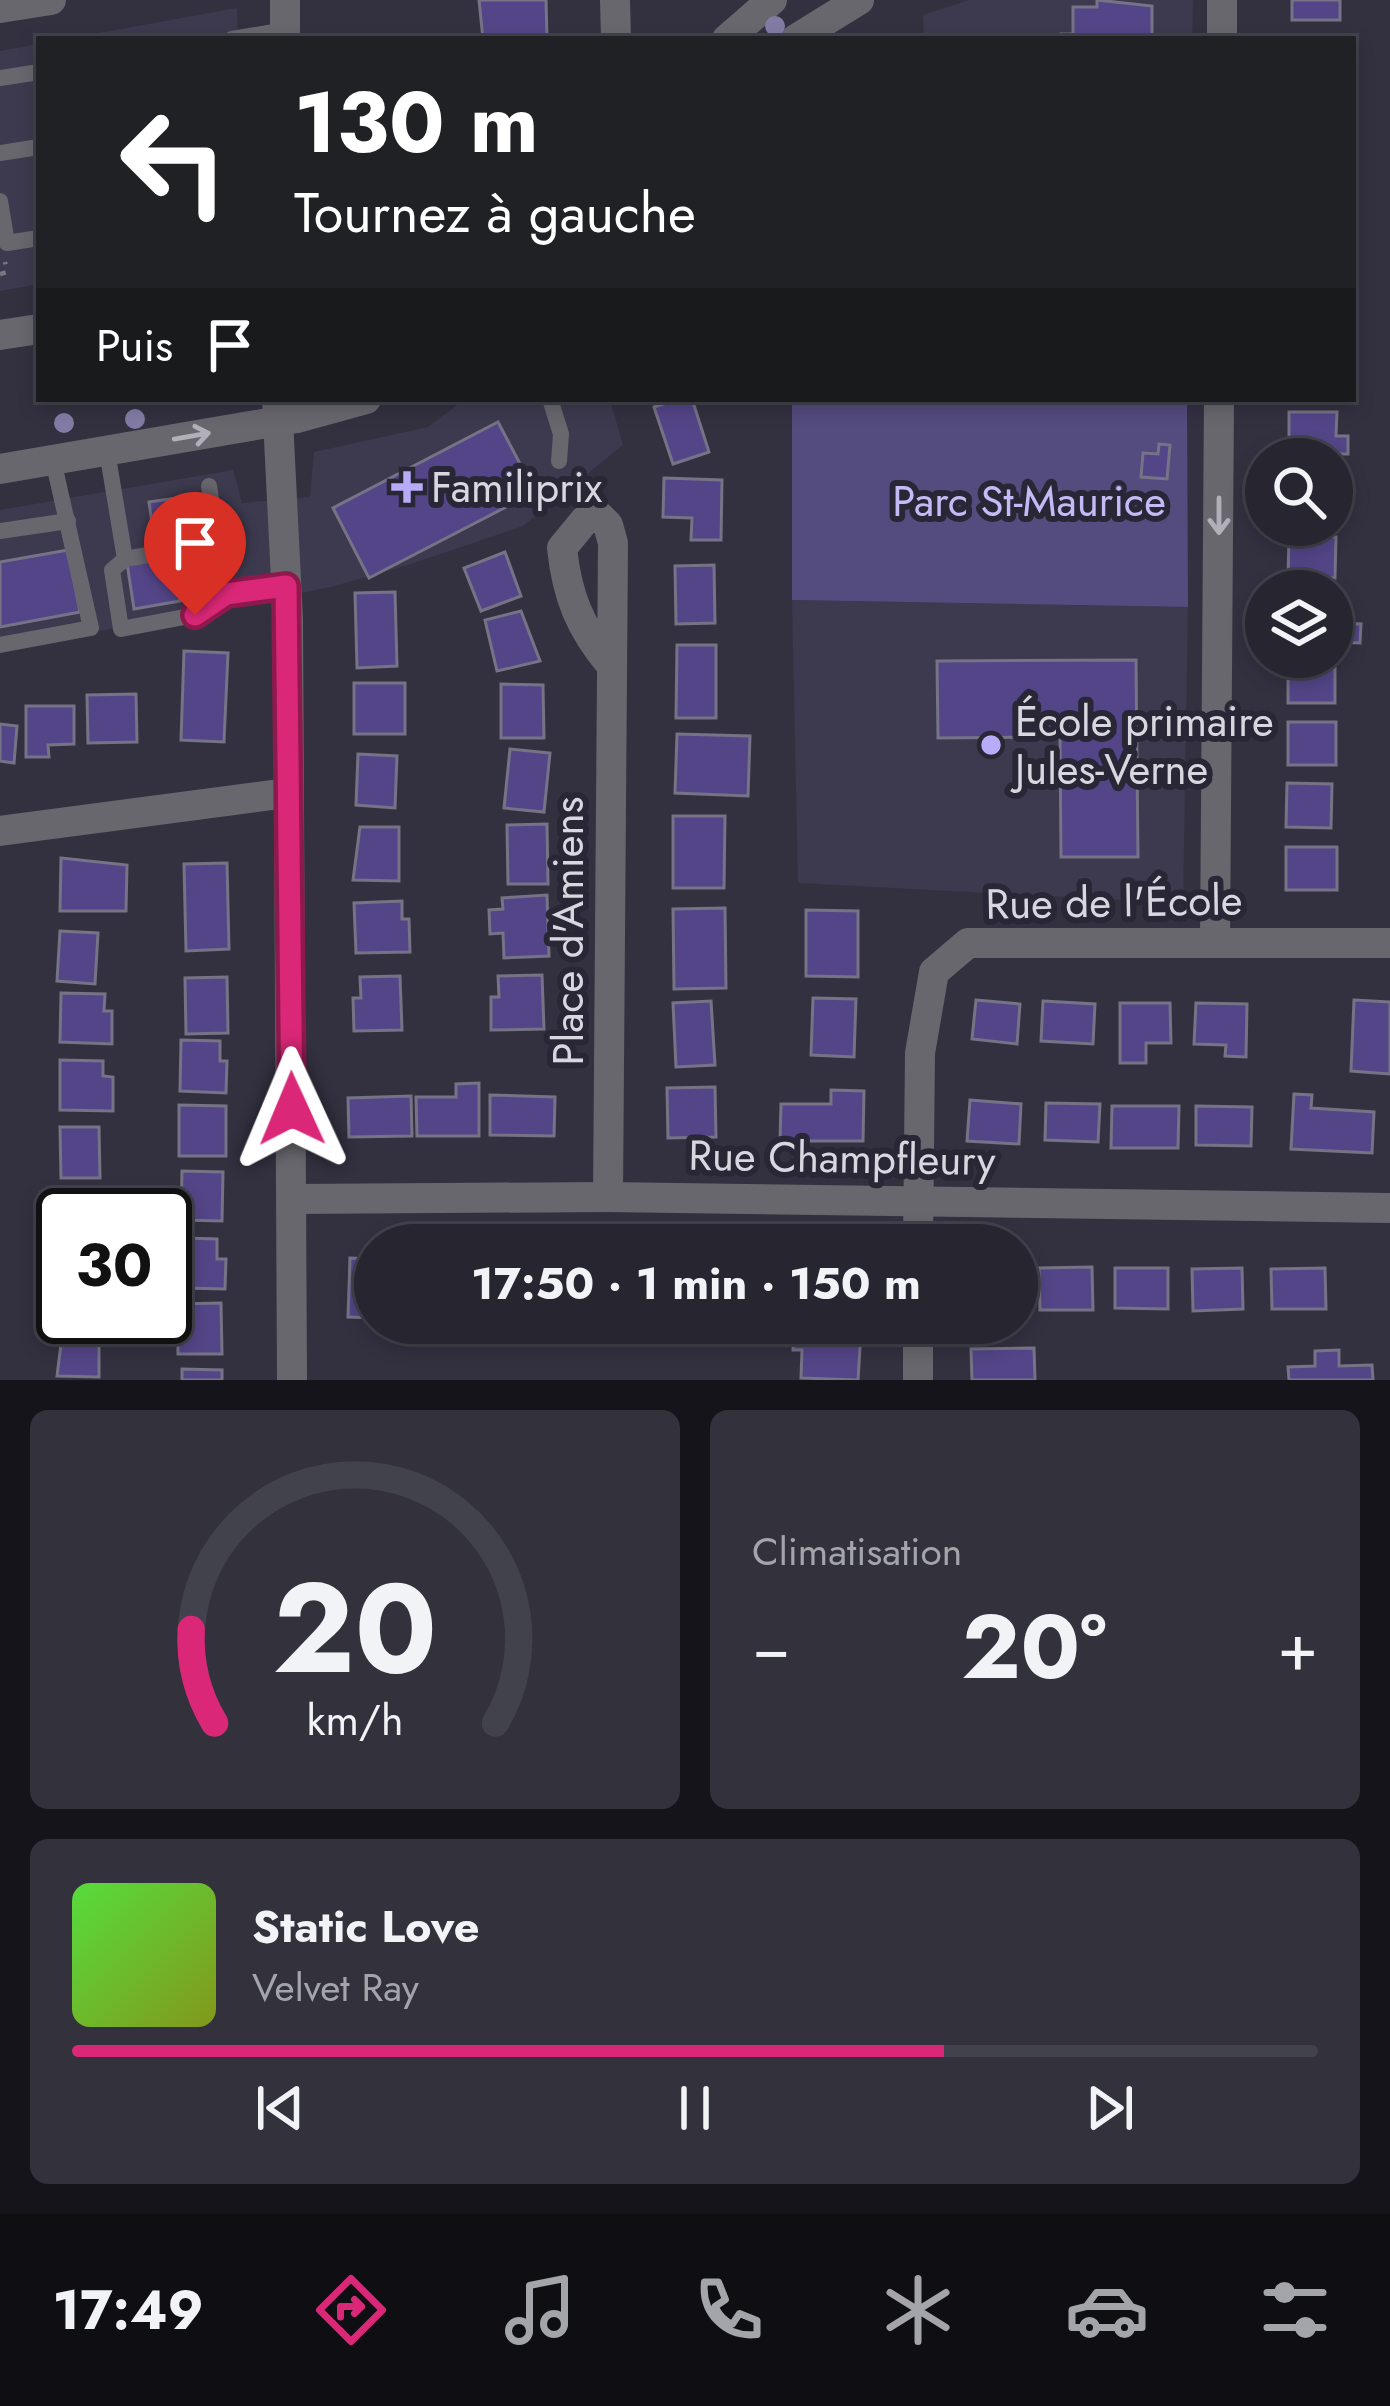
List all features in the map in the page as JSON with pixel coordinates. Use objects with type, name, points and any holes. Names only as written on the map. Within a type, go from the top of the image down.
[{"type":"street","points":[[5,5],[51,0]]},
{"type":"street","points":[[615,0],[616,36]]},
{"type":"street","points":[[730,36],[772,0]]},
{"type":"street","points":[[801,36],[859,0]]},
{"type":"street","points":[[1222,0],[1222,36]]},
{"type":"street","points":[[0,335],[36,329]]},
{"type":"street","points":[[0,470],[107,451],[277,410],[342,402]]},
{"type":"street","points":[[1215,942],[1220,402]]},
{"type":"street","points":[[277,410],[286,586],[292,1380]]},
{"type":"street","name":"Place d'Amiens","points":[[608,1197],[611,665]]},
{"type":"street","points":[[0,831],[287,794]]},
{"type":"street","name":"Rue de l'École","points":[[919,1224],[920,1053],[934,972],[968,943],[1390,943]]},
{"type":"street","name":"Rue Champfleury","points":[[293,1199],[608,1197],[1390,1208]]},
{"type":"street","points":[[918,1380],[919,1344]]},
{"type":"lane","points":[[242,36],[285,23]]},
{"type":"lane","points":[[0,78],[36,72]]},
{"type":"lane","points":[[0,153],[36,147]]},
{"type":"lane","points":[[0,201],[7,243],[36,238]]},
{"type":"lane","points":[[551,402],[561,434],[559,461]]},
{"type":"lane","points":[[107,451],[125,559]]},
{"type":"lane","points":[[0,645],[91,628],[53,460]]},
{"type":"lane","points":[[209,486],[226,594]]},
{"type":"lane","points":[[0,531],[68,521]]},
{"type":"lane","points":[[218,543],[125,559],[112,570],[122,629],[195,615],[226,594],[286,586]]},
{"type":"shaded area","points":[[969,0],[1193,0],[1192,36],[924,36],[923,15]]},
{"type":"shaded area","points":[[237,8],[238,36],[83,36]]},
{"type":"shaded area","points":[[36,45],[36,285],[0,291],[0,51]]},
{"type":"shaded area","points":[[461,402],[615,402],[611,404],[623,445],[523,526],[411,564],[331,587],[0,650],[0,510],[233,470],[242,503],[310,497],[314,452],[428,427]]},
{"type":"shaded area","name":"École primaire Jules-Verne","points":[[792,600],[1188,607],[1183,903],[798,883]]},
{"type":"green space","name":"Parc St-Maurice","points":[[792,402],[1187,402],[1188,607],[792,600]]},
{"type":"building","points":[[479,0],[546,0],[547,36],[483,36]]},
{"type":"building","points":[[1097,0],[1152,6],[1152,36],[1061,36],[1073,34],[1073,7],[1097,7]]},
{"type":"building","points":[[1292,0],[1340,0],[1340,20],[1292,20]]},
{"type":"building","points":[[693,402],[709,452],[673,464],[654,407]]},
{"type":"building","points":[[1289,412],[1337,412],[1336,436],[1348,436],[1348,438],[1289,438]]},
{"type":"building","points":[[498,422],[535,492],[369,578],[333,508]]},
{"type":"building","points":[[1159,444],[1170,445],[1167,479],[1141,477],[1143,453],[1158,454]]},
{"type":"building","points":[[664,478],[722,480],[721,540],[691,540],[692,518],[663,517]]},
{"type":"building","points":[[177,498],[184,541],[155,545],[149,502]]},
{"type":"building","points":[[1289,546],[1336,546],[1335,570],[1288,570]]},
{"type":"building","points":[[68,550],[80,612],[0,627],[0,562]]},
{"type":"building","points":[[505,552],[521,596],[481,611],[464,568]]},
{"type":"building","points":[[173,556],[180,601],[134,609],[127,563]]},
{"type":"building","points":[[714,565],[715,623],[676,624],[675,566]]},
{"type":"building","points":[[395,592],[397,666],[357,668],[355,593]]},
{"type":"building","points":[[521,611],[540,661],[497,671],[485,620]]},
{"type":"building","points":[[1353,624],[1361,624],[1360,643],[1353,643]]},
{"type":"building","points":[[677,645],[716,645],[716,718],[676,718]]},
{"type":"building","points":[[184,651],[228,653],[224,742],[181,740]]},
{"type":"building","points":[[1136,660],[1138,857],[1061,857],[1060,737],[938,738],[937,661]]},
{"type":"building","points":[[1288,678],[1335,678],[1335,703],[1288,703]]},
{"type":"building","points":[[354,683],[405,683],[405,734],[354,734]]},
{"type":"building","points":[[501,684],[543,685],[544,738],[501,738]]},
{"type":"building","points":[[136,694],[137,742],[88,743],[87,695]]},
{"type":"building","points":[[26,706],[74,706],[74,744],[48,745],[49,757],[26,757]]},
{"type":"building","points":[[1288,722],[1336,722],[1336,765],[1288,765]]},
{"type":"building","points":[[0,724],[17,726],[14,763],[0,761]]},
{"type":"building","points":[[677,734],[750,736],[748,796],[675,793]]},
{"type":"building","points":[[510,749],[550,753],[544,812],[504,808]]},
{"type":"building","points":[[358,754],[397,756],[395,808],[356,805]]},
{"type":"building","points":[[1287,783],[1332,784],[1331,828],[1286,827]]},
{"type":"building","points":[[673,816],[725,816],[724,888],[673,888]]},
{"type":"building","points":[[547,824],[548,884],[508,884],[507,825]]},
{"type":"building","points":[[360,827],[399,827],[399,881],[353,880]]},
{"type":"building","points":[[1286,847],[1337,847],[1337,890],[1286,890]]},
{"type":"building","points":[[61,858],[127,865],[126,911],[60,911]]},
{"type":"building","points":[[227,863],[229,949],[186,951],[184,864]]},
{"type":"building","points":[[547,895],[549,956],[504,958],[503,933],[490,934],[489,910],[503,909],[502,898]]},
{"type":"building","points":[[402,901],[402,919],[409,919],[410,952],[356,953],[354,903]]},
{"type":"building","points":[[725,908],[726,988],[674,989],[673,909]]},
{"type":"building","points":[[806,910],[858,911],[858,977],[806,976]]},
{"type":"building","points":[[60,931],[98,933],[95,984],[57,981]]},
{"type":"building","points":[[542,975],[544,1029],[491,1030],[491,997],[499,997],[498,976]]},
{"type":"building","points":[[400,976],[402,1030],[354,1031],[353,998],[361,998],[360,977]]},
{"type":"building","points":[[227,977],[228,1033],[186,1034],[185,978]]},
{"type":"building","points":[[61,993],[105,994],[104,1011],[112,1011],[112,1044],[60,1042]]},
{"type":"building","points":[[813,998],[856,999],[854,1057],[811,1055]]},
{"type":"building","points":[[976,1000],[1020,1004],[1017,1044],[972,1039]]},
{"type":"building","points":[[1354,1000],[1390,1002],[1390,1074],[1351,1071]]},
{"type":"building","points":[[711,1001],[715,1065],[676,1067],[673,1003]]},
{"type":"building","points":[[1043,1001],[1095,1004],[1093,1044],[1041,1041]]},
{"type":"building","points":[[1120,1003],[1170,1003],[1171,1043],[1146,1043],[1146,1063],[1120,1063]]},
{"type":"building","points":[[1196,1003],[1247,1004],[1246,1057],[1225,1056],[1226,1045],[1194,1044]]},
{"type":"building","points":[[181,1040],[220,1041],[220,1061],[227,1061],[226,1093],[180,1091]]},
{"type":"building","points":[[60,1060],[103,1061],[103,1076],[113,1077],[113,1111],[60,1110]]},
{"type":"building","points":[[479,1083],[479,1136],[417,1136],[416,1097],[456,1097],[456,1084]]},
{"type":"building","points":[[715,1087],[716,1137],[668,1138],[667,1088]]},
{"type":"building","points":[[831,1090],[864,1091],[863,1141],[780,1141],[781,1104],[831,1104]]},
{"type":"building","points":[[1294,1094],[1312,1095],[1311,1108],[1374,1112],[1372,1153],[1291,1149]]},
{"type":"building","points":[[490,1095],[555,1097],[554,1136],[490,1135]]},
{"type":"building","points":[[411,1096],[412,1136],[349,1137],[348,1098]]},
{"type":"building","points":[[970,1100],[1021,1104],[1019,1144],[967,1141]]},
{"type":"building","points":[[1046,1103],[1100,1104],[1098,1142],[1045,1140]]},
{"type":"building","points":[[179,1105],[226,1106],[226,1156],[179,1156]]},
{"type":"building","points":[[1112,1106],[1179,1106],[1178,1148],[1111,1148]]},
{"type":"building","points":[[1196,1106],[1252,1107],[1251,1146],[1196,1145]]},
{"type":"building","points":[[60,1127],[99,1127],[100,1178],[61,1178]]},
{"type":"building","points":[[182,1171],[223,1172],[222,1221],[192,1220],[192,1188],[182,1188]]},
{"type":"building","points":[[192,1238],[217,1239],[217,1259],[226,1259],[225,1289],[192,1288]]},
{"type":"building","points":[[350,1258],[354,1258],[354,1317],[348,1317]]},
{"type":"building","points":[[1092,1267],[1093,1310],[1040,1310],[1039,1268]]},
{"type":"building","points":[[1115,1268],[1168,1268],[1168,1309],[1115,1308]]},
{"type":"building","points":[[1242,1268],[1243,1309],[1193,1311],[1192,1269]]},
{"type":"building","points":[[1325,1268],[1326,1309],[1272,1309],[1271,1269]]},
{"type":"building","points":[[221,1303],[222,1354],[178,1354],[178,1344],[192,1344],[192,1304]]},
{"type":"building","points":[[61,1344],[99,1344],[99,1377],[57,1376]]},
{"type":"building","points":[[793,1344],[860,1344],[858,1380],[801,1378],[802,1350],[793,1350]]},
{"type":"building","points":[[1034,1348],[1035,1380],[972,1380],[971,1349]]},
{"type":"building","points":[[1339,1350],[1339,1366],[1372,1365],[1373,1380],[1289,1380],[1288,1367],[1315,1366],[1315,1351]]},
{"type":"building","points":[[182,1369],[222,1370],[222,1380],[182,1380]]},
{"type":"place","name":"Familiprix","points":[[407,487]]},
{"type":"place","name":"École primaire Jules-Verne","points":[[991,745]]},
{"type":"route","points":[[195,615],[226,594],[286,586],[292,1109]]}]
